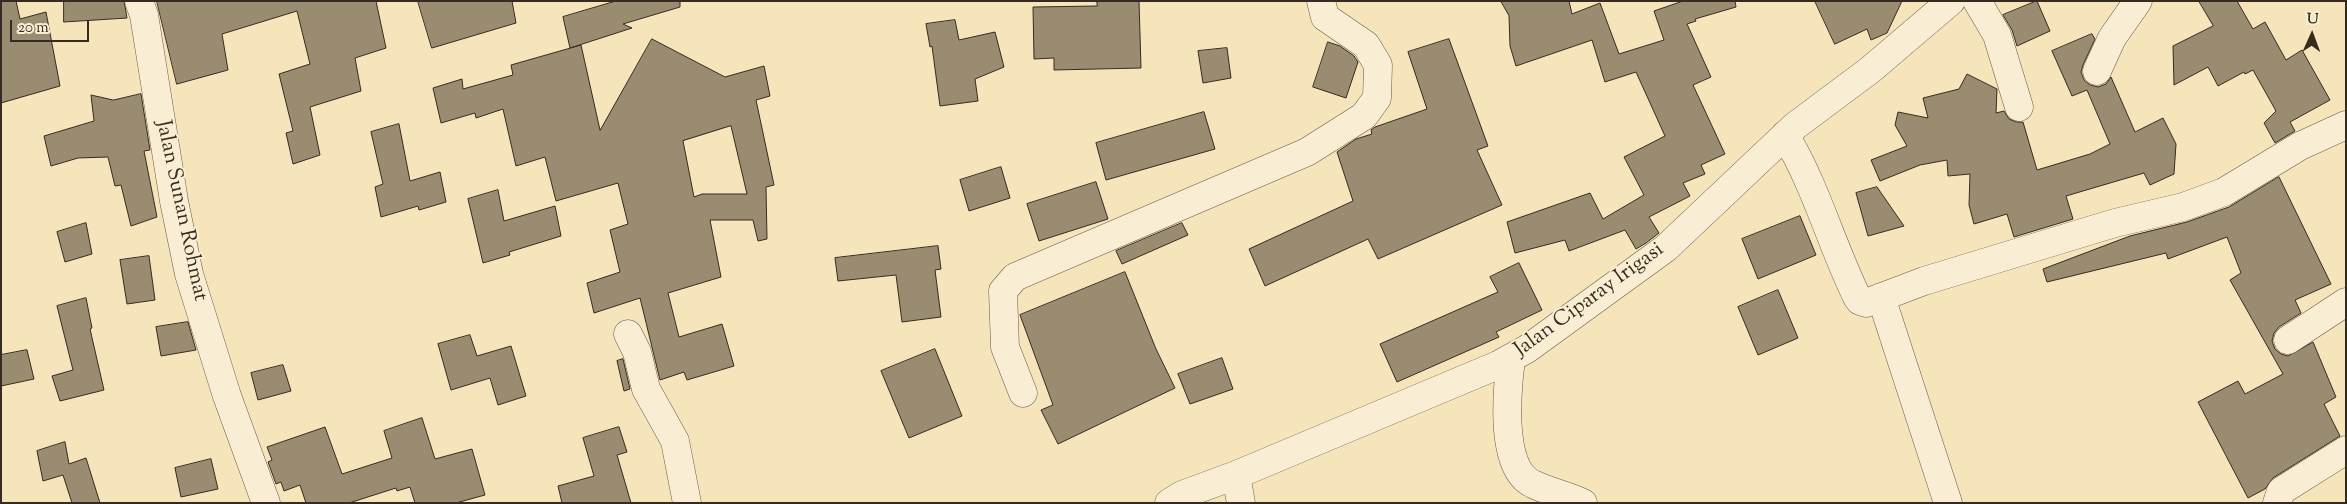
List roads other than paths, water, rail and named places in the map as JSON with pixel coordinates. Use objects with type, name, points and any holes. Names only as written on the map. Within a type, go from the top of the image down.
[{"type":"street","name":"Jalan Sunan Rohmat","points":[[139,1],[144,15],[174,201],[189,274],[227,396],[266,503]]},
{"type":"street","points":[[1023,393],[1005,347],[1003,322],[1003,290],[1015,277],[1307,152],[1364,116],[1377,98],[1378,64],[1366,46],[1326,17],[1321,1]]},
{"type":"street","name":"Jalan Ciparay Irigasi","points":[[1169,503],[1182,495],[1510,367],[1666,248],[1791,145],[1812,112],[1878,64],[1951,1]]},
{"type":"street","points":[[2097,71],[2112,38],[2138,1]]},
{"type":"street","points":[[1983,10],[1998,36],[2019,107]]},
{"type":"street","points":[[1791,145],[1844,270],[1857,297],[1860,301],[1866,303],[1944,275],[2115,223],[2183,207],[2224,192],[2300,146],[2346,125]]},
{"type":"street","points":[[1881,297],[1948,503]]},
{"type":"street","points":[[2288,340],[2346,302]]},
{"type":"street","points":[[628,334],[637,352],[646,388],[675,441],[687,503]]},
{"type":"street","points":[[1510,367],[1507,409],[1512,459],[1518,473],[1532,484],[1583,503]]},
{"type":"street","points":[[2277,503],[2280,491],[2346,450]]},
{"type":"street","points":[[1236,475],[1240,503]]}]
